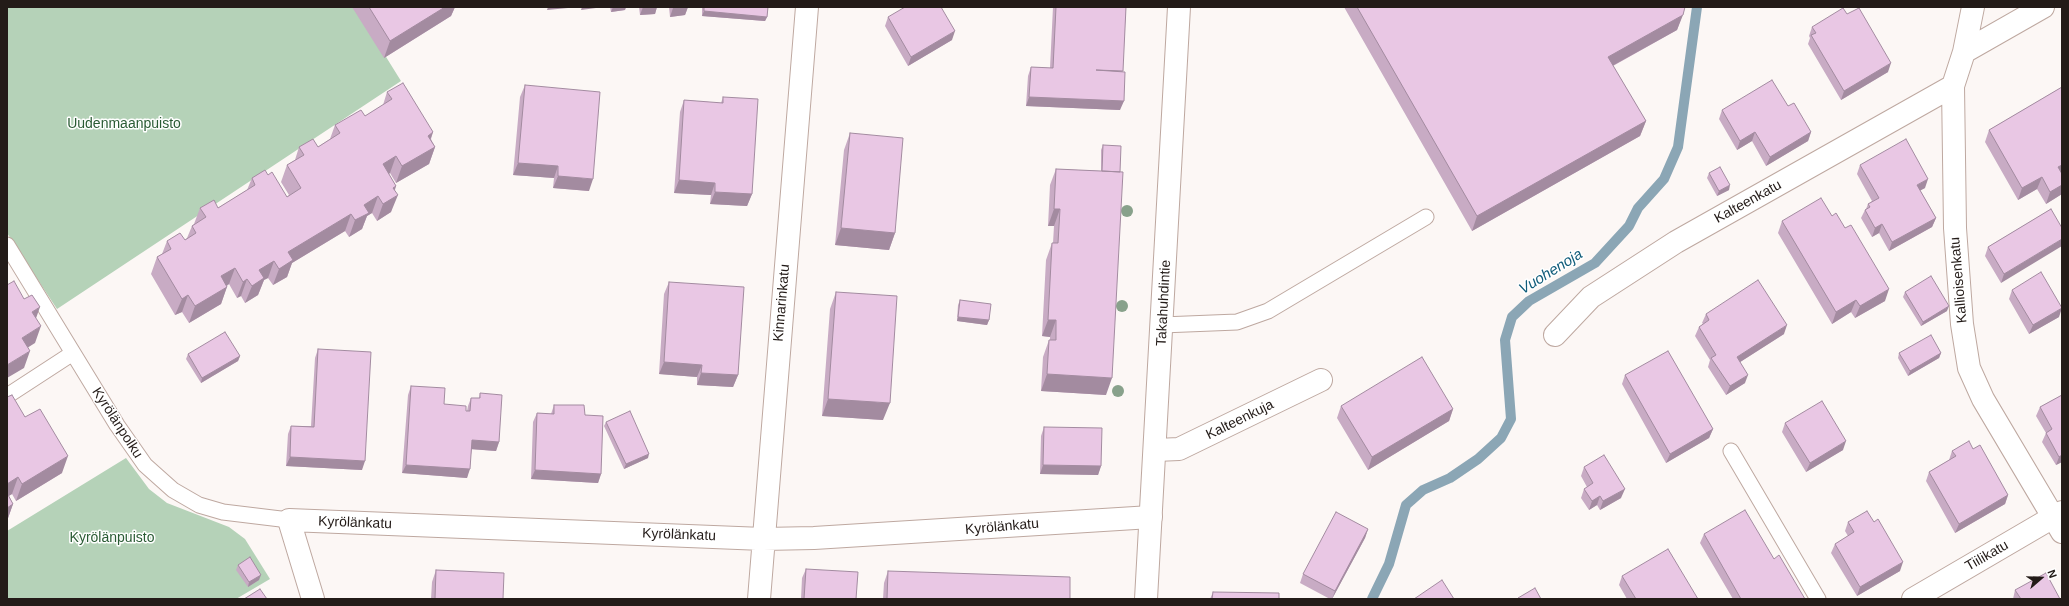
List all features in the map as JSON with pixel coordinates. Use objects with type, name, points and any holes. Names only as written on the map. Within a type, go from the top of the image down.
[{"type":"street","name":"Kinnarinkatu","points":[[759,599],[807,7]]},
{"type":"street","name":"Takahuhdintie","points":[[1146,599],[1156,450],[1179,7]]},
{"type":"street","name":"Kallioisenkatu","points":[[1974,7],[1964,52],[1953,86],[1955,228],[1962,324],[1970,368],[1983,399],[2059,520]]},
{"type":"street","points":[[1964,52],[2043,7]]},
{"type":"street","name":"Kalteenkatu","points":[[1555,335],[1591,297],[1676,242],[1953,86]]},
{"type":"street","name":"Kalteenkuja","points":[[1156,450],[1179,449],[1321,380]]},
{"type":"street","name":"Kyrölänkatu","points":[[289,520],[763,538],[814,538],[964,530],[1126,517],[1151,517]]},
{"type":"street","points":[[289,520],[313,599]]},
{"type":"street","name":"Tiilikatu","points":[[1913,599],[2059,520]]},
{"type":"lane","points":[[1162,326],[1237,322],[1268,311],[1426,217]]},
{"type":"lane","name":"Kyrölänpolku","points":[[7,245],[117,425],[145,465],[173,490],[199,505],[223,512],[289,520]]},
{"type":"lane","points":[[7,396],[73,353]]},
{"type":"lane","points":[[1731,451],[1818,599]]},
{"type":"green space","name":"Uudenmaanpuisto","points":[[7,7],[355,7],[401,81],[57,309],[7,233]]},
{"type":"green space","name":"Kyrölänpuisto","points":[[126,458],[149,489],[167,503],[229,527],[245,539],[270,579],[236,599],[7,599],[7,531]]},
{"type":"building","points":[[369,7],[445,7],[390,41]]},
{"type":"building","points":[[704,7],[768,7],[767,17],[704,11]]},
{"type":"building","points":[[905,7],[941,7],[955,31],[911,57],[888,17]]},
{"type":"building","points":[[1056,7],[1126,7],[1123,71],[1096,70],[1125,72],[1124,101],[1029,97],[1031,67],[1053,68]]},
{"type":"building","points":[[1357,7],[1685,7],[1683,15],[1608,57],[1646,121],[1477,216]]},
{"type":"building","points":[[1843,8],[1847,14],[1859,8],[1891,63],[1844,91],[1811,35],[1816,33],[1812,27]]},
{"type":"building","points":[[1772,80],[1788,106],[1794,103],[1811,132],[1770,157],[1755,132],[1740,141],[1722,110]]},
{"type":"building","points":[[403,83],[433,132],[428,136],[435,147],[402,166],[396,156],[383,164],[396,186],[393,188],[398,195],[383,204],[378,196],[364,205],[369,213],[355,220],[351,214],[288,252],[293,260],[279,269],[274,261],[259,270],[264,278],[252,286],[247,279],[243,282],[235,268],[221,276],[227,287],[195,306],[188,295],[182,299],[157,257],[171,249],[167,241],[180,233],[185,240],[196,233],[192,226],[206,217],[200,208],[214,200],[218,208],[255,185],[252,178],[265,170],[268,175],[272,172],[287,197],[301,188],[287,165],[304,155],[299,147],[313,139],[318,147],[340,133],[335,125],[361,110],[365,116],[392,99],[387,92]]},
{"type":"building","points":[[525,85],[600,92],[593,179],[558,176],[558,166],[518,163]]},
{"type":"building","points":[[2062,87],[2062,165],[2058,167],[2062,174],[2062,185],[2050,192],[2042,177],[2022,188],[1989,130]]},
{"type":"building","points":[[723,97],[758,99],[752,194],[715,192],[715,183],[679,180],[684,100],[723,103]]},
{"type":"building","points":[[850,133],[903,138],[895,233],[841,228]]},
{"type":"building","points":[[1906,139],[1928,179],[1917,185],[1936,218],[1892,242],[1882,224],[1875,228],[1865,210],[1870,207],[1868,204],[1879,198],[1860,165]]},
{"type":"building","points":[[1103,145],[1121,146],[1120,172],[1102,171]]},
{"type":"building","points":[[1720,167],[1730,185],[1719,191],[1709,173]]},
{"type":"building","points":[[1056,169],[1123,172],[1112,378],[1047,374],[1049,340],[1056,340],[1056,320],[1048,320],[1052,243],[1058,243],[1060,209],[1054,209]]},
{"type":"building","points":[[1821,198],[1832,216],[1836,213],[1845,228],[1851,225],[1889,289],[1860,306],[1856,300],[1836,312],[1782,221]]},
{"type":"building","points":[[2051,209],[2062,228],[2062,239],[2004,274],[1988,247]]},
{"type":"building","points":[[2041,272],[2062,308],[2033,325],[2012,290]]},
{"type":"building","points":[[1931,276],[1949,306],[1923,322],[1905,292]]},
{"type":"building","points":[[1758,280],[1787,325],[1737,357],[1748,375],[1730,386],[1711,358],[1716,355],[1699,327],[1709,320],[1706,314]]},
{"type":"building","points":[[14,281],[24,299],[32,295],[40,307],[32,312],[41,326],[22,338],[30,351],[7,365],[7,285]]},
{"type":"building","points":[[669,282],[744,287],[738,375],[701,373],[702,365],[664,362]]},
{"type":"building","points":[[836,292],[897,296],[890,403],[828,399]]},
{"type":"building","points":[[960,300],[991,304],[989,320],[958,317]]},
{"type":"building","points":[[225,332],[240,356],[202,378],[188,354]]},
{"type":"building","points":[[1931,335],[1941,353],[1910,371],[1899,353]]},
{"type":"building","points":[[318,349],[371,352],[365,461],[290,457],[291,426],[314,427]]},
{"type":"building","points":[[1668,351],[1713,429],[1670,454],[1625,375]]},
{"type":"building","points":[[1422,357],[1453,409],[1372,457],[1341,406]]},
{"type":"building","points":[[411,386],[445,388],[444,404],[466,406],[466,411],[470,411],[471,398],[480,398],[480,393],[502,395],[499,442],[472,440],[470,469],[406,465]]},
{"type":"building","points":[[12,395],[25,417],[40,409],[68,456],[22,484],[18,477],[7,484],[7,397]]},
{"type":"building","points":[[2062,395],[2062,455],[2059,457],[2046,433],[2052,429],[2040,407]]},
{"type":"building","points":[[1822,401],[1846,441],[1810,463],[1785,423]]},
{"type":"building","points":[[554,405],[584,405],[585,415],[603,416],[601,474],[535,470],[537,413],[554,414]]},
{"type":"building","points":[[630,411],[649,454],[626,464],[606,422]]},
{"type":"building","points":[[1044,427],[1102,428],[1101,466],[1043,465]]},
{"type":"building","points":[[1969,441],[1973,449],[1980,445],[2008,495],[1959,524],[1929,472],[1956,456],[1952,451]]},
{"type":"building","points":[[1604,455],[1625,489],[1603,501],[1600,496],[1592,501],[1584,489],[1593,483],[1584,467]]},
{"type":"building","points":[[7,493],[13,504],[7,508]]},
{"type":"building","points":[[1745,510],[1774,559],[1779,555],[1805,599],[1741,599],[1704,534]]},
{"type":"building","points":[[1867,511],[1874,522],[1878,519],[1903,562],[1860,587],[1835,544],[1854,532],[1848,522]]},
{"type":"building","points":[[1336,512],[1368,529],[1335,591],[1303,574]]},
{"type":"building","points":[[1668,549],[1698,599],[1636,599],[1622,576]]},
{"type":"building","points":[[250,557],[261,575],[249,582],[238,565]]},
{"type":"building","points":[[806,569],[858,572],[856,599],[804,599]]},
{"type":"building","points":[[436,570],[504,573],[503,599],[435,599]]},
{"type":"building","points":[[888,571],[1070,577],[1070,599],[887,599]]},
{"type":"building","points":[[2046,573],[2060,599],[2021,599],[2015,590]]},
{"type":"building","points":[[1442,580],[1454,599],[1414,599]]},
{"type":"building","points":[[1535,588],[1541,599],[1518,599],[1518,598]]},
{"type":"building","points":[[260,589],[267,599],[244,599]]},
{"type":"building","points":[[1213,592],[1279,593],[1279,599],[1212,599]]},
{"type":"waterway","name":"Vuohenoja","points":[[1372,599],[1389,564],[1406,505],[1423,490],[1450,478],[1478,459],[1501,438],[1511,419],[1505,340],[1512,317],[1529,301],[1595,263],[1629,226],[1638,208],[1664,179],[1678,147],[1697,7]]}]
